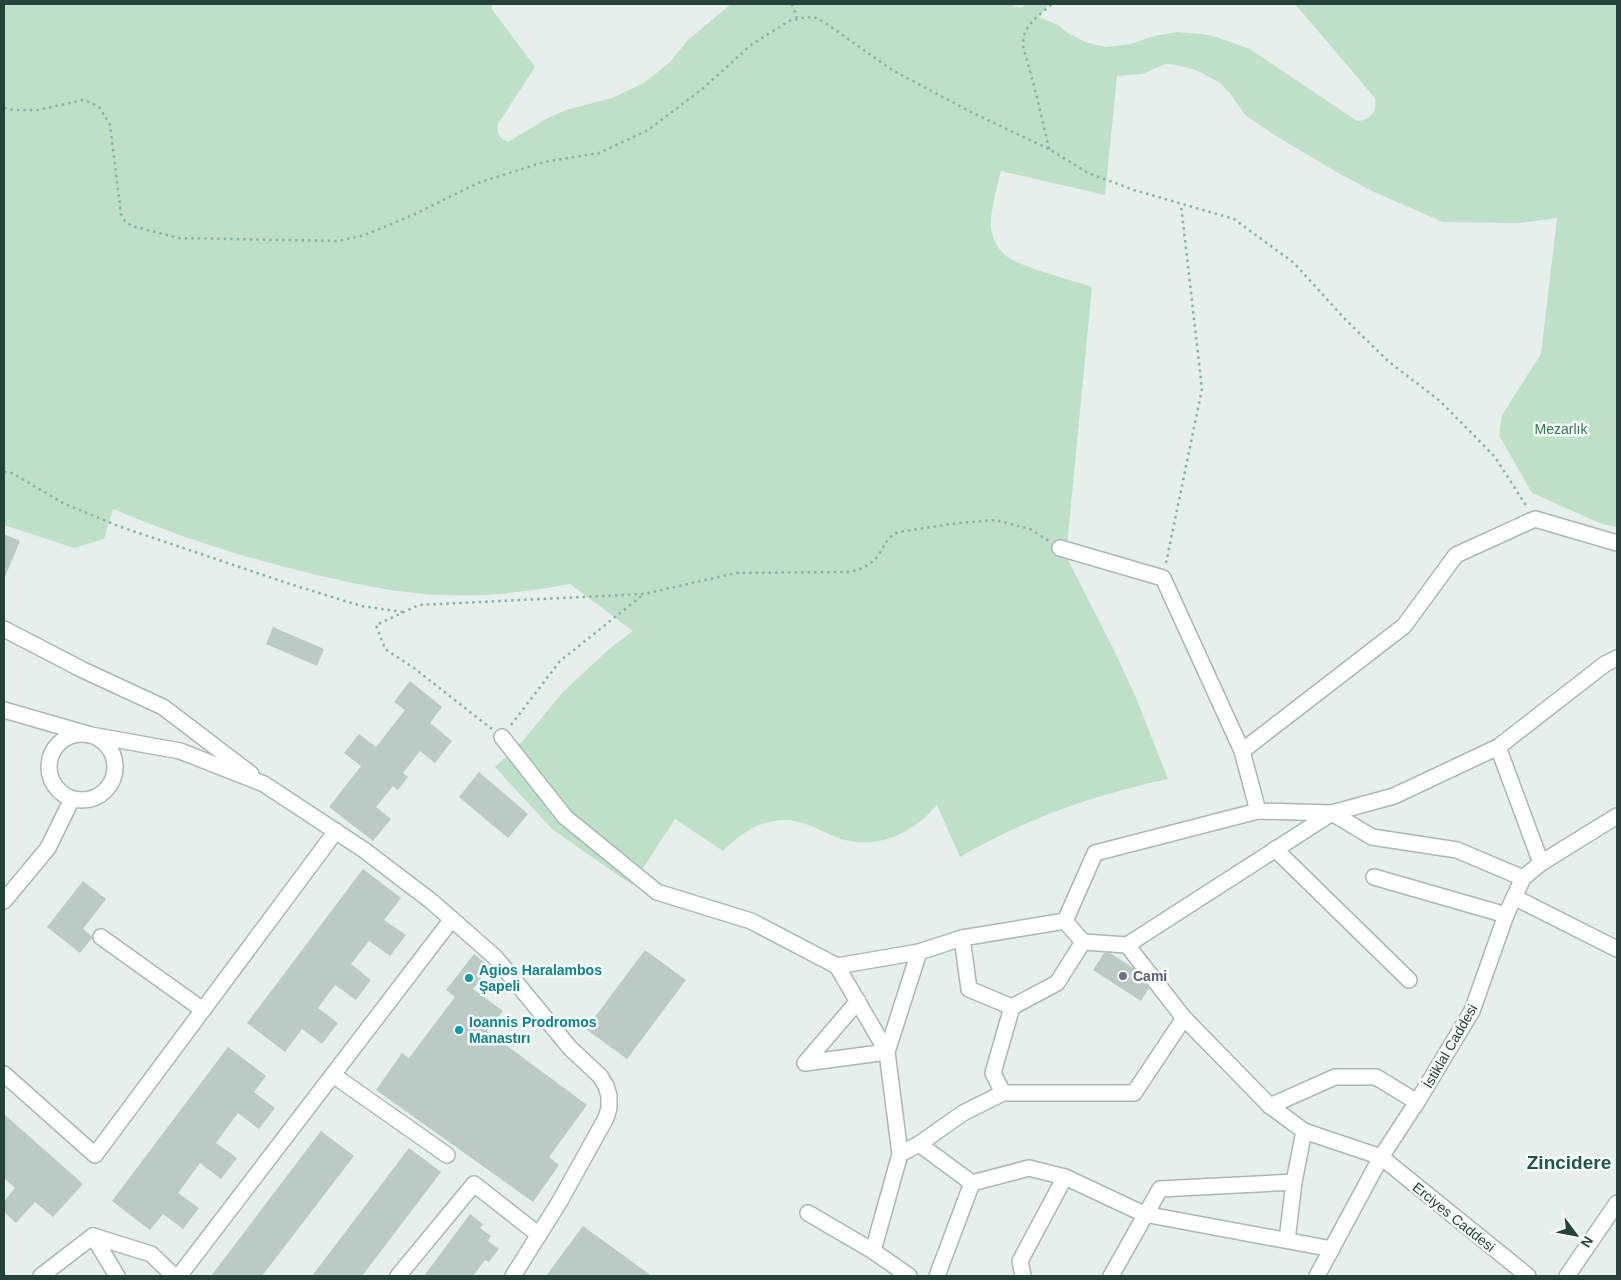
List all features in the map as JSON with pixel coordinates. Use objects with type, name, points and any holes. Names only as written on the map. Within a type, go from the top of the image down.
[{"type":"street","points":[[1242,751],[1404,626],[1456,555],[1535,519],[1617,543]]},
{"type":"street","points":[[1060,548],[1163,578],[1242,751],[1258,811]]},
{"type":"street","points":[[4,629],[84,670],[164,707],[264,784],[379,861],[431,900],[495,958],[570,1048],[600,1076],[609,1096],[609,1108],[606,1118],[560,1200],[513,1276]]},
{"type":"street","points":[[1065,921],[1095,853],[1258,811],[1332,813],[1394,796],[1498,748],[1605,664],[1617,658]]},
{"type":"street","points":[[4,710],[91,735],[180,751],[264,784]]},
{"type":"street","points":[[75,734],[91,735],[105,743],[114,757],[115,765],[112,780],[108,787],[96,797],[88,800],[72,799],[59,791],[54,785],[48,770],[51,754],[55,747],[68,737],[75,734]]},
{"type":"street","points":[[502,737],[565,817],[657,892],[751,921],[836,966],[887,1052],[900,1154],[873,1251]]},
{"type":"street","points":[[1498,748],[1541,863]]},
{"type":"street","points":[[4,901],[48,848],[72,799]]},
{"type":"street","points":[[1065,921],[1083,942],[1127,945],[1332,813]]},
{"type":"street","points":[[1332,813],[1372,837],[1457,850],[1523,878]]},
{"type":"street","name":"İstiklal Caddesi","points":[[1317,1276],[1381,1157],[1472,1011],[1506,915],[1523,878],[1541,863],[1617,816]]},
{"type":"street","points":[[4,1074],[95,1155],[336,831]]},
{"type":"street","points":[[1275,849],[1409,980]]},
{"type":"street","points":[[1374,877],[1506,915]]},
{"type":"street","points":[[1514,897],[1617,949]]},
{"type":"street","points":[[179,1276],[452,920]]},
{"type":"street","points":[[836,966],[919,952],[962,938],[1065,921]]},
{"type":"street","points":[[101,937],[203,1010]]},
{"type":"street","points":[[962,938],[970,989],[1012,1008]]},
{"type":"street","points":[[1003,1093],[992,1073],[1012,1008],[1057,983],[1083,942]]},
{"type":"street","name":"Erciyes Caddesi","points":[[1127,945],[1184,1018],[1270,1106],[1304,1130],[1381,1157],[1528,1276]]},
{"type":"street","points":[[887,1052],[919,952]]},
{"type":"street","points":[[858,1001],[805,1063],[887,1052]]},
{"type":"street","points":[[900,1154],[920,1144],[963,1113],[1003,1093],[1134,1093],[1184,1018]]},
{"type":"street","points":[[333,1075],[448,1155]]},
{"type":"street","points":[[1270,1106],[1335,1077],[1376,1077],[1417,1102]]},
{"type":"street","points":[[1287,1240],[1294,1182],[1304,1130]]},
{"type":"street","points":[[920,1144],[972,1183]]},
{"type":"street","points":[[972,1183],[1029,1168],[1065,1177],[1144,1214],[1332,1249]]},
{"type":"street","points":[[1023,1276],[1020,1261],[1065,1177]]},
{"type":"street","points":[[1111,1276],[1144,1214],[1160,1189],[1294,1182]]},
{"type":"street","points":[[937,1276],[972,1183]]},
{"type":"street","points":[[398,1276],[474,1184],[538,1235]]},
{"type":"street","points":[[1567,1276],[1617,1203]]},
{"type":"street","points":[[808,1213],[873,1251],[909,1276]]},
{"type":"street","points":[[41,1276],[93,1236]]},
{"type":"street","points":[[93,1236],[117,1276]]},
{"type":"street","points":[[93,1236],[151,1254],[174,1276]]},
{"type":"path","points":[[792,4],[797,18]]},
{"type":"path","points":[[1048,149],[1037,97],[1022,46],[1022,39],[1029,25],[1052,4]]},
{"type":"path","points":[[4,108],[38,110],[83,100],[100,108],[110,125],[121,214],[125,221],[139,229],[178,238],[338,241],[365,235],[415,214],[478,183],[544,162],[599,153],[632,138],[648,130],[701,90],[751,45],[788,21],[806,17],[824,22],[892,70],[969,111],[1048,149],[1088,173],[1182,205],[1234,219],[1294,263],[1344,318],[1389,362],[1440,401],[1495,456],[1535,519]]},
{"type":"path","points":[[1163,578],[1202,389],[1182,205]]},
{"type":"path","points":[[4,472],[12,473],[63,503],[118,526],[361,606],[405,613]]},
{"type":"path","points":[[644,594],[560,661],[502,737],[414,668],[385,649],[376,625],[419,605],[644,594],[736,573],[850,572],[862,569],[872,562],[880,553],[883,544],[898,532],[959,523],[995,520],[1030,529],[1060,548]]},
{"type":"green space","name":"Mezarlık","points":[[4,4],[493,4],[491,8],[535,67],[498,124],[499,135],[508,142],[546,119],[566,110],[612,98],[644,83],[670,62],[688,40],[731,4],[1010,4],[1021,8],[1026,4],[1049,4],[1039,17],[1058,25],[1066,32],[1085,42],[1106,47],[1131,44],[1154,36],[1177,32],[1216,37],[1250,49],[1357,121],[1362,121],[1374,111],[1375,98],[1295,4],[1617,4],[1617,527],[1602,524],[1532,493],[1499,435],[1502,415],[1541,354],[1557,218],[1520,223],[1443,222],[1374,192],[1276,136],[1245,115],[1230,93],[1220,83],[1198,71],[1166,64],[1142,74],[1117,76],[1105,195],[1001,171],[993,204],[991,228],[997,245],[1012,260],[1033,269],[1092,287],[1066,556],[1137,700],[1168,779],[1113,792],[1061,809],[1035,819],[960,857],[937,805],[927,816],[902,833],[875,842],[846,840],[807,824],[783,820],[765,823],[753,828],[723,851],[675,819],[632,885],[552,829],[495,767],[521,743],[563,692],[609,649],[633,631],[570,584],[490,595],[428,594],[386,589],[330,578],[247,557],[193,540],[113,509],[104,539],[74,548],[4,525]]},
{"type":"building","points":[[4,534],[20,541],[4,579]]},
{"type":"building","points":[[273,627],[324,649],[317,666],[266,644]]},
{"type":"building","points":[[410,681],[442,707],[430,723],[452,741],[435,763],[420,751],[403,773],[408,777],[398,790],[393,786],[376,807],[391,819],[373,841],[329,807],[361,766],[344,753],[359,734],[376,747],[405,710],[394,702]]},
{"type":"building","points":[[479,772],[528,814],[508,838],[459,797]]},
{"type":"building","points":[[363,869],[401,898],[384,920],[406,935],[390,956],[369,941],[351,964],[371,980],[356,1000],[335,985],[318,1008],[338,1023],[322,1044],[302,1029],[285,1052],[247,1023]]},
{"type":"building","points":[[83,881],[106,899],[83,929],[92,938],[80,953],[47,927]]},
{"type":"building","points":[[645,950],[686,980],[627,1059],[586,1029]]},
{"type":"building","name":"Cami","points":[[1104,953],[1110,953],[1133,968],[1149,988],[1141,1001],[1093,970]]},
{"type":"building","points":[[474,954],[490,967],[473,989],[503,1011],[487,1031],[587,1105],[549,1157],[559,1165],[533,1202],[376,1090],[402,1053],[409,1058],[455,997],[446,990]]},
{"type":"building","points":[[228,1047],[266,1076],[254,1092],[275,1108],[259,1129],[238,1113],[216,1143],[237,1158],[221,1179],[200,1163],[178,1193],[199,1208],[183,1229],[163,1214],[150,1230],[112,1201]]},
{"type":"building","points":[[4,1114],[83,1184],[53,1217],[35,1202],[16,1223],[4,1212],[4,1201],[15,1188],[4,1178]]},
{"type":"building","points":[[321,1131],[354,1156],[262,1276],[211,1276]]},
{"type":"building","points":[[409,1148],[441,1172],[362,1276],[312,1276]]},
{"type":"building","points":[[470,1214],[483,1224],[480,1228],[491,1236],[488,1241],[499,1249],[489,1262],[485,1260],[473,1276],[424,1276]]},
{"type":"building","points":[[583,1226],[616,1250],[652,1276],[546,1276]]},
{"type":"place","name":"Cami","points":[[1123,976]]},
{"type":"place","name":"Agios Haralambos Şapeli","points":[[469,978]]},
{"type":"place","name":"Ioannis Prodromos Manastırı","points":[[459,1030]]},
{"type":"district","name":"Zincidere","points":[[1569,1162]]}]
